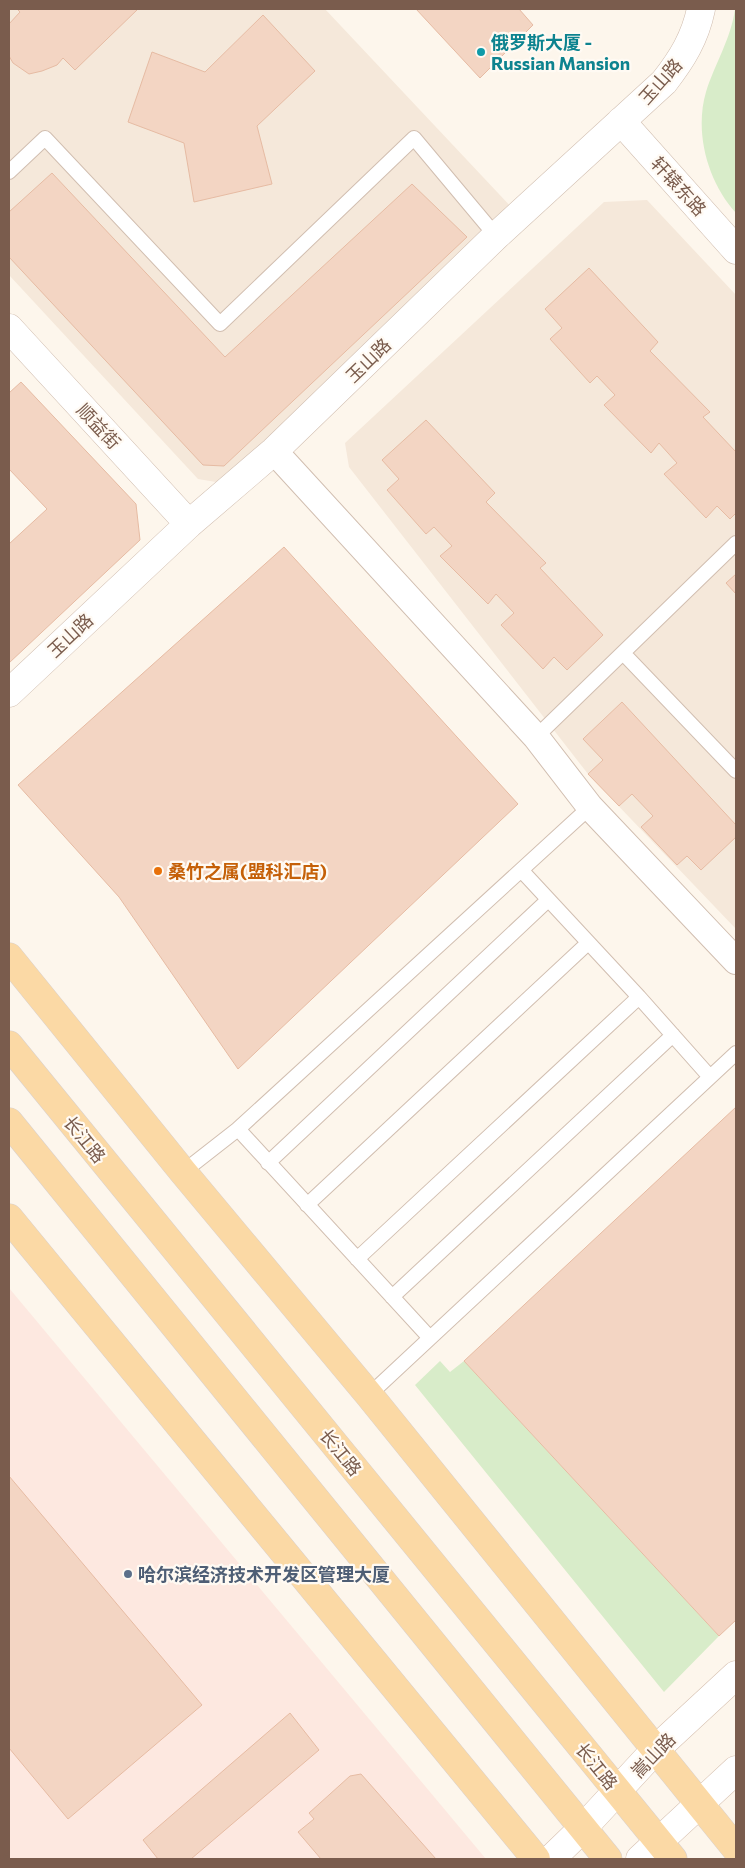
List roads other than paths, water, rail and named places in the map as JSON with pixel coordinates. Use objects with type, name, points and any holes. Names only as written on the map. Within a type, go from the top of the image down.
[{"type":"main road","points":[[9,957],[183,1172],[369,1395],[736,1849]]},
{"type":"main road","name":"长江路","points":[[9,1045],[618,1791],[657,1853]]},
{"type":"main road","points":[[9,1122],[608,1859]]},
{"type":"main road","points":[[9,1218],[536,1859]]},
{"type":"street","name":"玉山路","points":[[9,693],[189,524],[274,451],[496,236],[664,82],[676,68],[696,30],[700,9]]},
{"type":"street","name":"轩辕东路","points":[[621,121],[736,250]]},
{"type":"street","name":"顺益街","points":[[9,328],[189,524]]},
{"type":"street","points":[[274,451],[536,738],[590,807],[736,961]]},
{"type":"street","name":"嵩山路","points":[[550,1859],[583,1828],[656,1749],[736,1675]]},
{"type":"street","points":[[657,1853],[700,1804],[736,1770]]},
{"type":"lane","points":[[9,172],[45,138],[220,324],[414,138],[496,236]]},
{"type":"lane","points":[[536,738],[736,543]]},
{"type":"lane","points":[[623,653],[736,771]]},
{"type":"lane","points":[[183,1172],[238,1129],[590,807]]},
{"type":"lane","points":[[522,871],[710,1077]]},
{"type":"lane","points":[[268,1163],[548,900]]},
{"type":"lane","points":[[307,1205],[588,943]]},
{"type":"lane","points":[[357,1259],[639,997]]},
{"type":"lane","points":[[392,1297],[673,1036]]},
{"type":"lane","points":[[369,1395],[736,1053]]},
{"type":"lane","points":[[238,1129],[430,1338]]},
{"type":"place","name":"俄罗斯大厦 - Russian Mansion","points":[[481,52]]},
{"type":"place","name":"桑竹之属(盟科汇店)","points":[[158,871]]},
{"type":"place","name":"哈尔滨经济技术开发区管理大厦","points":[[128,1574]]}]
